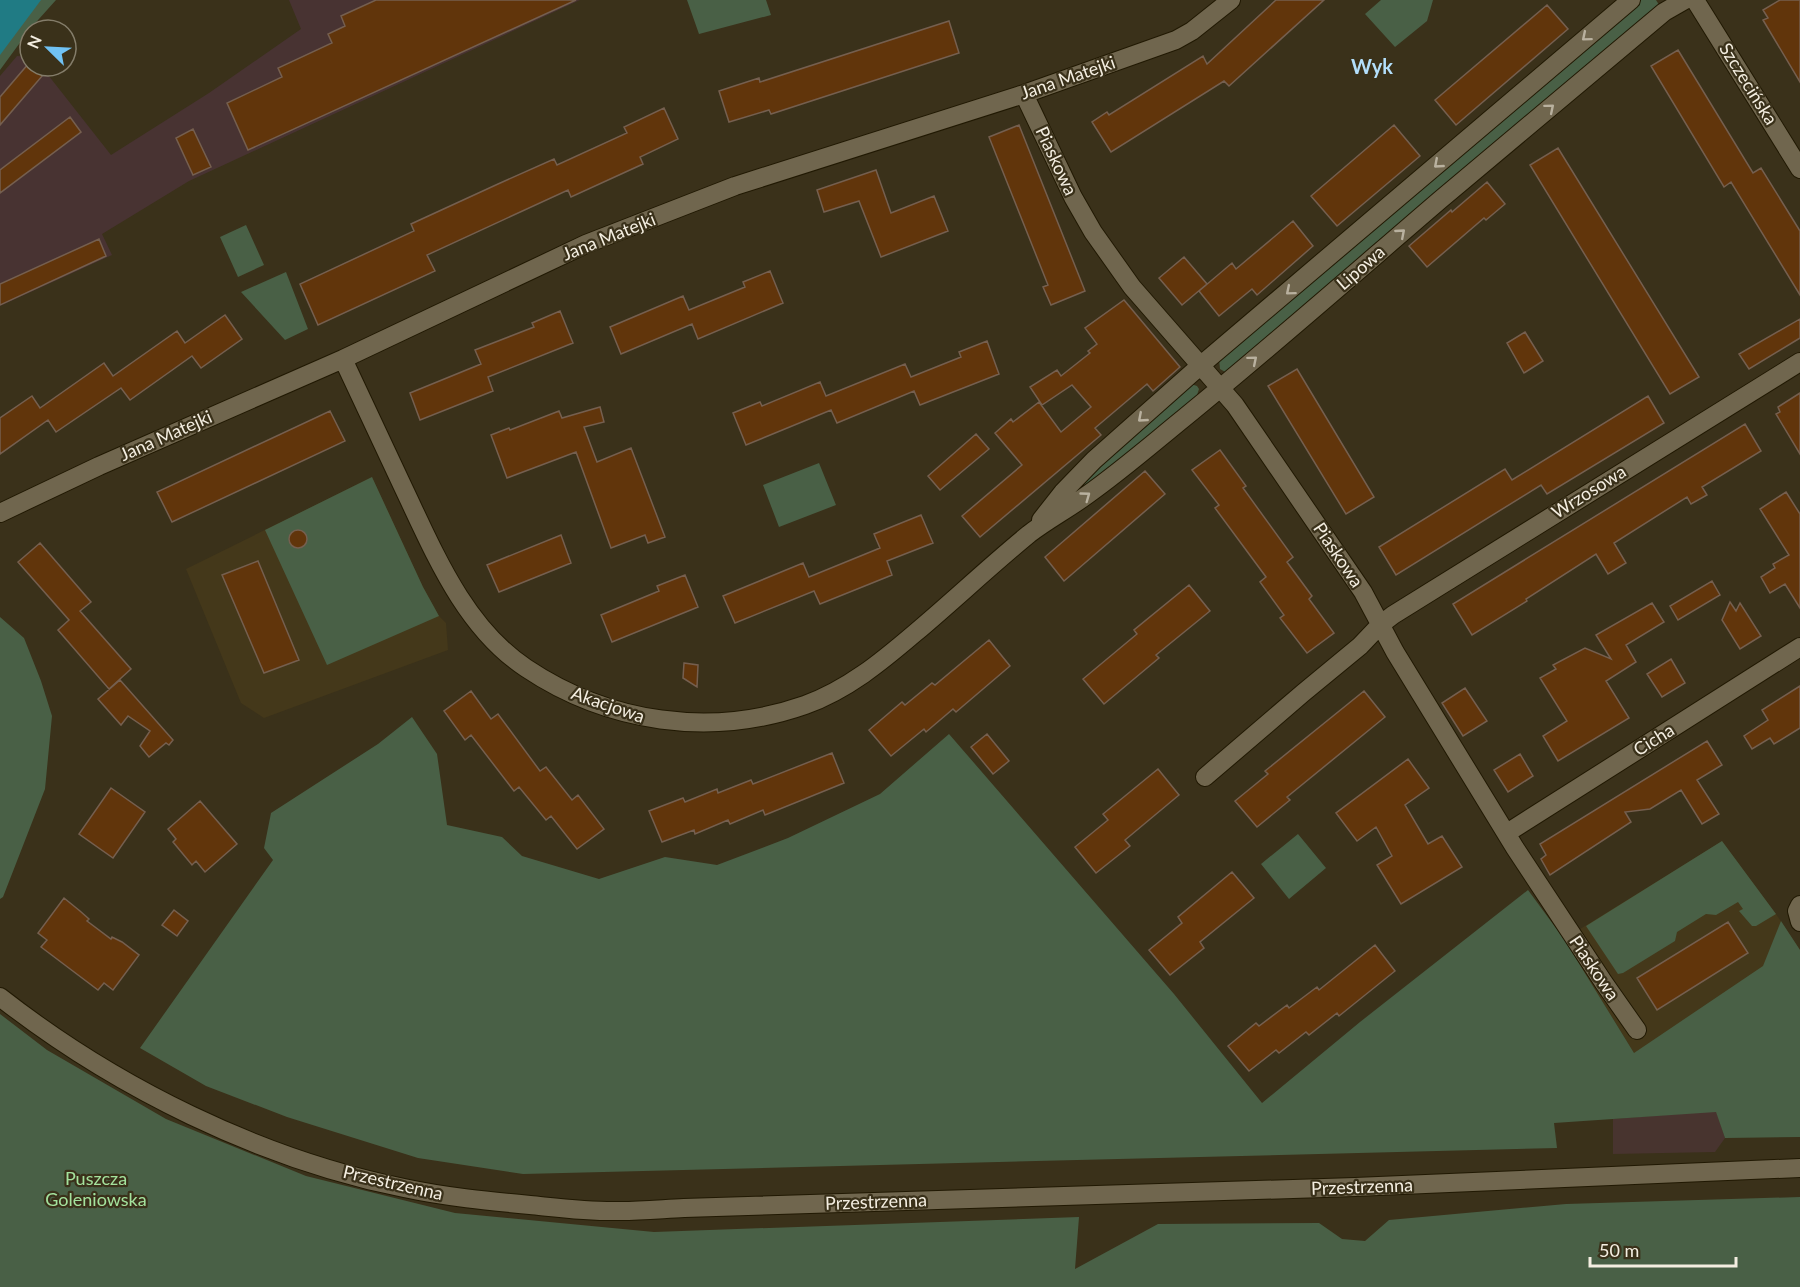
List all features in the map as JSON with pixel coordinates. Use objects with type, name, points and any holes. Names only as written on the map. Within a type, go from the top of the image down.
[{"type":"street","name":"Jana Matejki","points":[[0,513],[99,466],[343,359],[586,244],[735,186],[1024,94],[1176,40],[1200,25],[1231,0]]},
{"type":"street","name":"Lipowa","points":[[1033,531],[1063,492],[1094,460],[1201,365],[1631,0]]},
{"type":"street","name":"Lipowa","points":[[1005,556],[1033,531],[1110,479],[1664,12],[1685,0]]},
{"type":"street","name":"Szczecińska","points":[[1695,0],[1800,169]]},
{"type":"street","name":"Piaskowa","points":[[1024,94],[1072,197],[1093,232],[1132,287],[1221,387],[1363,592],[1395,652],[1507,833],[1637,1030]]},
{"type":"street","name":"Akacjowa","points":[[343,359],[436,557],[456,592],[482,626],[499,646],[530,671],[582,699],[618,712],[655,720],[708,722],[750,719],[800,707],[820,699],[844,687],[880,663],[1005,556]]},
{"type":"street","name":"Wrzosowa","points":[[1205,777],[1360,646],[1380,625],[1413,602],[1800,362]]},
{"type":"street","name":"Cicha","points":[[1507,833],[1800,647]]},
{"type":"street","points":[[1800,905],[1797,911],[1800,922]]},
{"type":"street","name":"Przestrzenna","points":[[0,997],[35,1025],[105,1069],[170,1104],[266,1147],[332,1169],[402,1188],[475,1200],[619,1211],[1354,1187],[1800,1168]]},
{"type":"shaded area","points":[[289,0],[580,0],[189,181],[102,234],[112,255],[0,306],[0,76],[17,56],[18,78],[50,78],[111,155],[209,93],[301,29]]},
{"type":"shaded area","points":[[372,477],[423,587],[439,616],[446,623],[448,650],[264,718],[241,703],[186,569]]},
{"type":"shaded area","points":[[1722,841],[1800,950],[1800,1100],[1664,1102],[1564,939]]},
{"type":"shaded area","points":[[1716,1111],[1725,1138],[1715,1152],[1613,1154],[1613,1119]]},
{"type":"green space","points":[[0,0],[56,0],[40,18],[18,18],[18,45],[0,70]]},
{"type":"green space","points":[[687,0],[766,0],[771,15],[699,34]]},
{"type":"green space","points":[[1381,0],[1433,0],[1427,21],[1395,47],[1365,14]]},
{"type":"green space","points":[[1639,0],[1656,0],[1661,8],[1227,373],[1220,369],[1219,359]]},
{"type":"green space","points":[[246,225],[264,265],[238,277],[220,237]]},
{"type":"green space","points":[[286,272],[308,329],[285,340],[241,292]]},
{"type":"green space","points":[[1191,384],[1199,389],[1196,398],[1075,495],[1075,481]]},
{"type":"green space","points":[[819,463],[836,505],[779,527],[763,485]]},
{"type":"green space","points":[[372,477],[423,587],[439,616],[327,665],[265,530]]},
{"type":"green space","points":[[0,617],[24,638],[52,716],[45,789],[3,897],[0,899]]},
{"type":"green space","points":[[412,717],[437,754],[447,825],[502,837],[522,856],[599,879],[665,857],[717,865],[788,838],[880,794],[949,734],[1174,994],[1262,1103],[1360,1022],[1528,890],[1564,939],[1634,1053],[1763,966],[1781,921],[1800,950],[1800,1137],[1725,1138],[1716,1112],[1554,1123],[1557,1148],[523,1174],[418,1158],[287,1117],[206,1086],[140,1048],[273,860],[264,848],[271,813],[378,744]]},
{"type":"green space","points":[[1298,834],[1326,868],[1289,899],[1261,864]]},
{"type":"green space","points":[[1722,841],[1776,914],[1752,926],[1739,911],[1743,909],[1738,902],[1716,915],[1706,914],[1677,932],[1675,941],[1618,974],[1586,926]]},
{"type":"green space","name":"Puszcza Goleniowska","points":[[0,1014],[47,1050],[166,1119],[306,1176],[455,1213],[654,1232],[1079,1217],[1075,1269],[1158,1224],[1319,1223],[1342,1239],[1365,1241],[1389,1220],[1566,1204],[1800,1197],[1800,1287],[0,1287]]},
{"type":"water","points":[[0,0],[41,0],[28,18],[18,18],[18,31],[0,55]]},
{"type":"building","points":[[376,0],[576,0],[248,150],[227,103],[282,77],[278,68],[332,43],[328,34],[345,26],[341,16]]},
{"type":"building","points":[[1276,0],[1324,0],[1229,86],[1224,81],[1111,152],[1092,122],[1107,112],[1109,115],[1203,56],[1207,64]]},
{"type":"building","points":[[1780,0],[1800,0],[1800,82],[1763,20],[1768,18],[1763,10]]},
{"type":"building","points":[[1547,5],[1568,29],[1456,125],[1435,100]]},
{"type":"building","points":[[949,21],[959,53],[771,114],[769,110],[729,122],[719,91],[759,78],[760,82]]},
{"type":"building","points":[[1678,50],[1753,173],[1761,168],[1800,231],[1800,295],[1731,182],[1724,187],[1651,66]]},
{"type":"building","points":[[18,76],[18,78],[40,78],[0,125],[0,97]]},
{"type":"building","points":[[664,108],[678,139],[640,157],[643,164],[571,197],[568,190],[427,255],[435,271],[318,325],[300,284],[414,231],[411,224],[554,159],[557,165],[627,133],[624,127]]},
{"type":"building","points":[[70,117],[81,132],[0,193],[0,170]]},
{"type":"building","points":[[1019,125],[1085,291],[1051,305],[1043,287],[1048,285],[989,137]]},
{"type":"building","points":[[1394,125],[1420,156],[1337,226],[1311,196]]},
{"type":"building","points":[[193,129],[211,167],[193,175],[176,138]]},
{"type":"building","points":[[1558,148],[1699,377],[1670,394],[1530,165]]},
{"type":"building","points":[[876,170],[891,213],[934,196],[948,231],[881,257],[859,201],[824,212],[817,190]]},
{"type":"building","points":[[1487,182],[1505,204],[1486,220],[1484,218],[1427,267],[1409,246]]},
{"type":"building","points":[[1293,221],[1313,246],[1257,295],[1252,289],[1219,316],[1199,291],[1232,263],[1236,269]]},
{"type":"building","points":[[99,239],[106,256],[0,305],[0,284]]},
{"type":"building","points":[[1184,257],[1207,284],[1182,305],[1159,278]]},
{"type":"building","points":[[770,271],[783,303],[698,339],[692,324],[621,354],[610,327],[683,296],[689,310],[745,287],[743,282]]},
{"type":"building","points":[[1124,300],[1180,367],[1153,391],[1147,384],[1095,428],[1101,435],[980,537],[962,516],[1022,465],[995,433],[1011,419],[1013,422],[1039,402],[1061,432],[1091,407],[1072,385],[1042,405],[1030,387],[1057,370],[1061,376],[1090,353],[1088,351],[1097,344],[1085,328]]},
{"type":"building","points":[[560,311],[573,343],[488,377],[493,391],[420,420],[410,393],[481,364],[475,350],[534,327],[532,323]]},
{"type":"building","points":[[225,315],[242,339],[201,368],[192,356],[130,400],[121,388],[56,432],[48,420],[0,454],[0,418],[32,396],[40,408],[104,363],[113,376],[177,331],[185,343]]},
{"type":"building","points":[[1800,319],[1800,338],[1749,369],[1739,354]]},
{"type":"building","points":[[1525,332],[1543,361],[1524,373],[1507,343]]},
{"type":"building","points":[[987,341],[999,374],[920,405],[914,391],[837,423],[831,410],[746,445],[733,413],[760,402],[762,406],[820,382],[826,396],[905,364],[911,377],[961,357],[959,352]]},
{"type":"building","points":[[1297,369],[1374,497],[1346,514],[1268,386]]},
{"type":"building","points":[[1800,393],[1800,454],[1776,414],[1780,412],[1778,407]]},
{"type":"building","points":[[1648,396],[1664,423],[1547,494],[1541,485],[1396,575],[1379,547],[1505,469],[1512,480]]},
{"type":"building","points":[[600,407],[604,422],[584,427],[597,462],[631,448],[665,537],[648,543],[645,535],[611,548],[576,452],[507,478],[491,435],[559,411],[562,418]]},
{"type":"building","points":[[330,411],[345,441],[172,522],[157,492]]},
{"type":"building","points":[[1745,424],[1761,451],[1702,487],[1707,495],[1691,504],[1687,497],[1614,543],[1626,563],[1608,574],[1596,554],[1472,635],[1453,604]]},
{"type":"building","points":[[976,434],[989,449],[940,490],[928,476]]},
{"type":"building","points":[[1220,450],[1246,486],[1243,488],[1293,557],[1287,562],[1312,596],[1309,599],[1334,633],[1307,653],[1280,618],[1284,615],[1260,582],[1266,577],[1215,508],[1219,505],[1192,470]]},
{"type":"building","points":[[1145,471],[1165,494],[1064,581],[1045,557]]},
{"type":"building","points":[[1786,492],[1800,514],[1800,608],[1785,584],[1770,593],[1761,577],[1775,568],[1773,564],[1789,555],[1760,509]]},
{"type":"building","points":[[921,515],[933,543],[887,561],[892,575],[820,604],[814,591],[735,623],[723,596],[803,563],[809,577],[880,548],[874,534]]},
{"type":"building","points":[[298,530],[304,533],[307,539],[304,545],[298,548],[292,545],[289,539],[292,533]]},
{"type":"building","points":[[561,535],[571,563],[499,592],[487,565]]},
{"type":"building","points":[[40,543],[91,602],[80,611],[131,669],[109,689],[58,630],[69,620],[18,562]]},
{"type":"building","points":[[258,561],[299,660],[264,673],[222,575]]},
{"type":"building","points":[[685,575],[698,607],[612,642],[601,615],[659,591],[657,586]]},
{"type":"building","points":[[1712,581],[1720,595],[1678,620],[1670,606]]},
{"type":"building","points":[[1189,585],[1210,611],[1156,655],[1159,658],[1104,704],[1083,679],[1137,634],[1134,630]]},
{"type":"building","points":[[1730,602],[1736,611],[1740,603],[1761,636],[1740,649],[1722,620]]},
{"type":"building","points":[[1652,603],[1664,622],[1626,645],[1636,662],[1606,681],[1629,718],[1558,761],[1543,736],[1567,721],[1540,678],[1556,669],[1553,665],[1585,648],[1611,659],[1596,635]]},
{"type":"building","points":[[989,640],[1010,666],[956,712],[953,709],[926,732],[924,729],[891,756],[869,730],[902,702],[905,705],[932,683],[935,685]]},
{"type":"building","points":[[1671,659],[1685,683],[1662,697],[1647,674]]},
{"type":"building","points":[[684,663],[698,665],[697,687],[683,678]]},
{"type":"building","points":[[120,680],[173,740],[149,757],[140,746],[150,731],[128,716],[121,725],[98,699]]},
{"type":"building","points":[[1800,686],[1800,728],[1774,744],[1770,738],[1752,749],[1744,736],[1768,720],[1762,710]]},
{"type":"building","points":[[1465,688],[1487,721],[1463,736],[1442,703]]},
{"type":"building","points":[[471,691],[491,719],[498,714],[540,771],[546,767],[572,800],[578,795],[604,829],[577,849],[551,816],[546,820],[519,787],[514,791],[471,735],[465,740],[444,711]]},
{"type":"building","points":[[1364,691],[1385,717],[1287,797],[1290,800],[1257,827],[1235,801],[1268,774],[1265,771]]},
{"type":"building","points":[[987,734],[1009,761],[993,774],[971,747]]},
{"type":"building","points":[[1707,741],[1722,765],[1697,780],[1719,814],[1702,824],[1681,790],[1650,809],[1625,812],[1631,822],[1550,875],[1541,859],[1546,855],[1540,844]]},
{"type":"building","points":[[832,753],[844,783],[765,815],[763,810],[730,824],[728,820],[695,834],[694,830],[662,842],[649,811],[683,798],[685,802],[717,789],[718,793],[751,780],[753,784]]},
{"type":"building","points":[[1520,754],[1533,776],[1508,792],[1494,770]]},
{"type":"building","points":[[1408,759],[1429,788],[1405,805],[1428,844],[1442,836],[1462,867],[1401,904],[1377,865],[1392,856],[1376,827],[1357,841],[1336,813]]},
{"type":"building","points":[[1158,769],[1179,795],[1125,840],[1130,846],[1096,873],[1075,847],[1108,820],[1103,814]]},
{"type":"building","points":[[111,788],[145,812],[113,858],[79,834]]},
{"type":"building","points":[[200,801],[237,844],[205,872],[196,861],[192,865],[173,842],[176,839],[168,829]]},
{"type":"building","points":[[1232,872],[1254,898],[1200,942],[1204,948],[1170,975],[1149,950],[1182,923],[1178,917]]},
{"type":"building","points":[[64,898],[89,919],[87,921],[111,939],[112,937],[122,942],[139,955],[113,990],[104,983],[98,990],[41,947],[47,940],[38,933]]},
{"type":"building","points":[[174,910],[188,921],[177,936],[162,925]]},
{"type":"building","points":[[1728,922],[1748,953],[1657,1010],[1637,978]]},
{"type":"building","points":[[1375,945],[1395,971],[1339,1016],[1337,1013],[1309,1035],[1306,1032],[1279,1053],[1276,1050],[1249,1071],[1228,1046],[1256,1023],[1259,1026],[1287,1005],[1289,1008],[1317,987],[1319,990]]},
{"type":"district","name":"Wyk","points":[[1372,67]]}]
